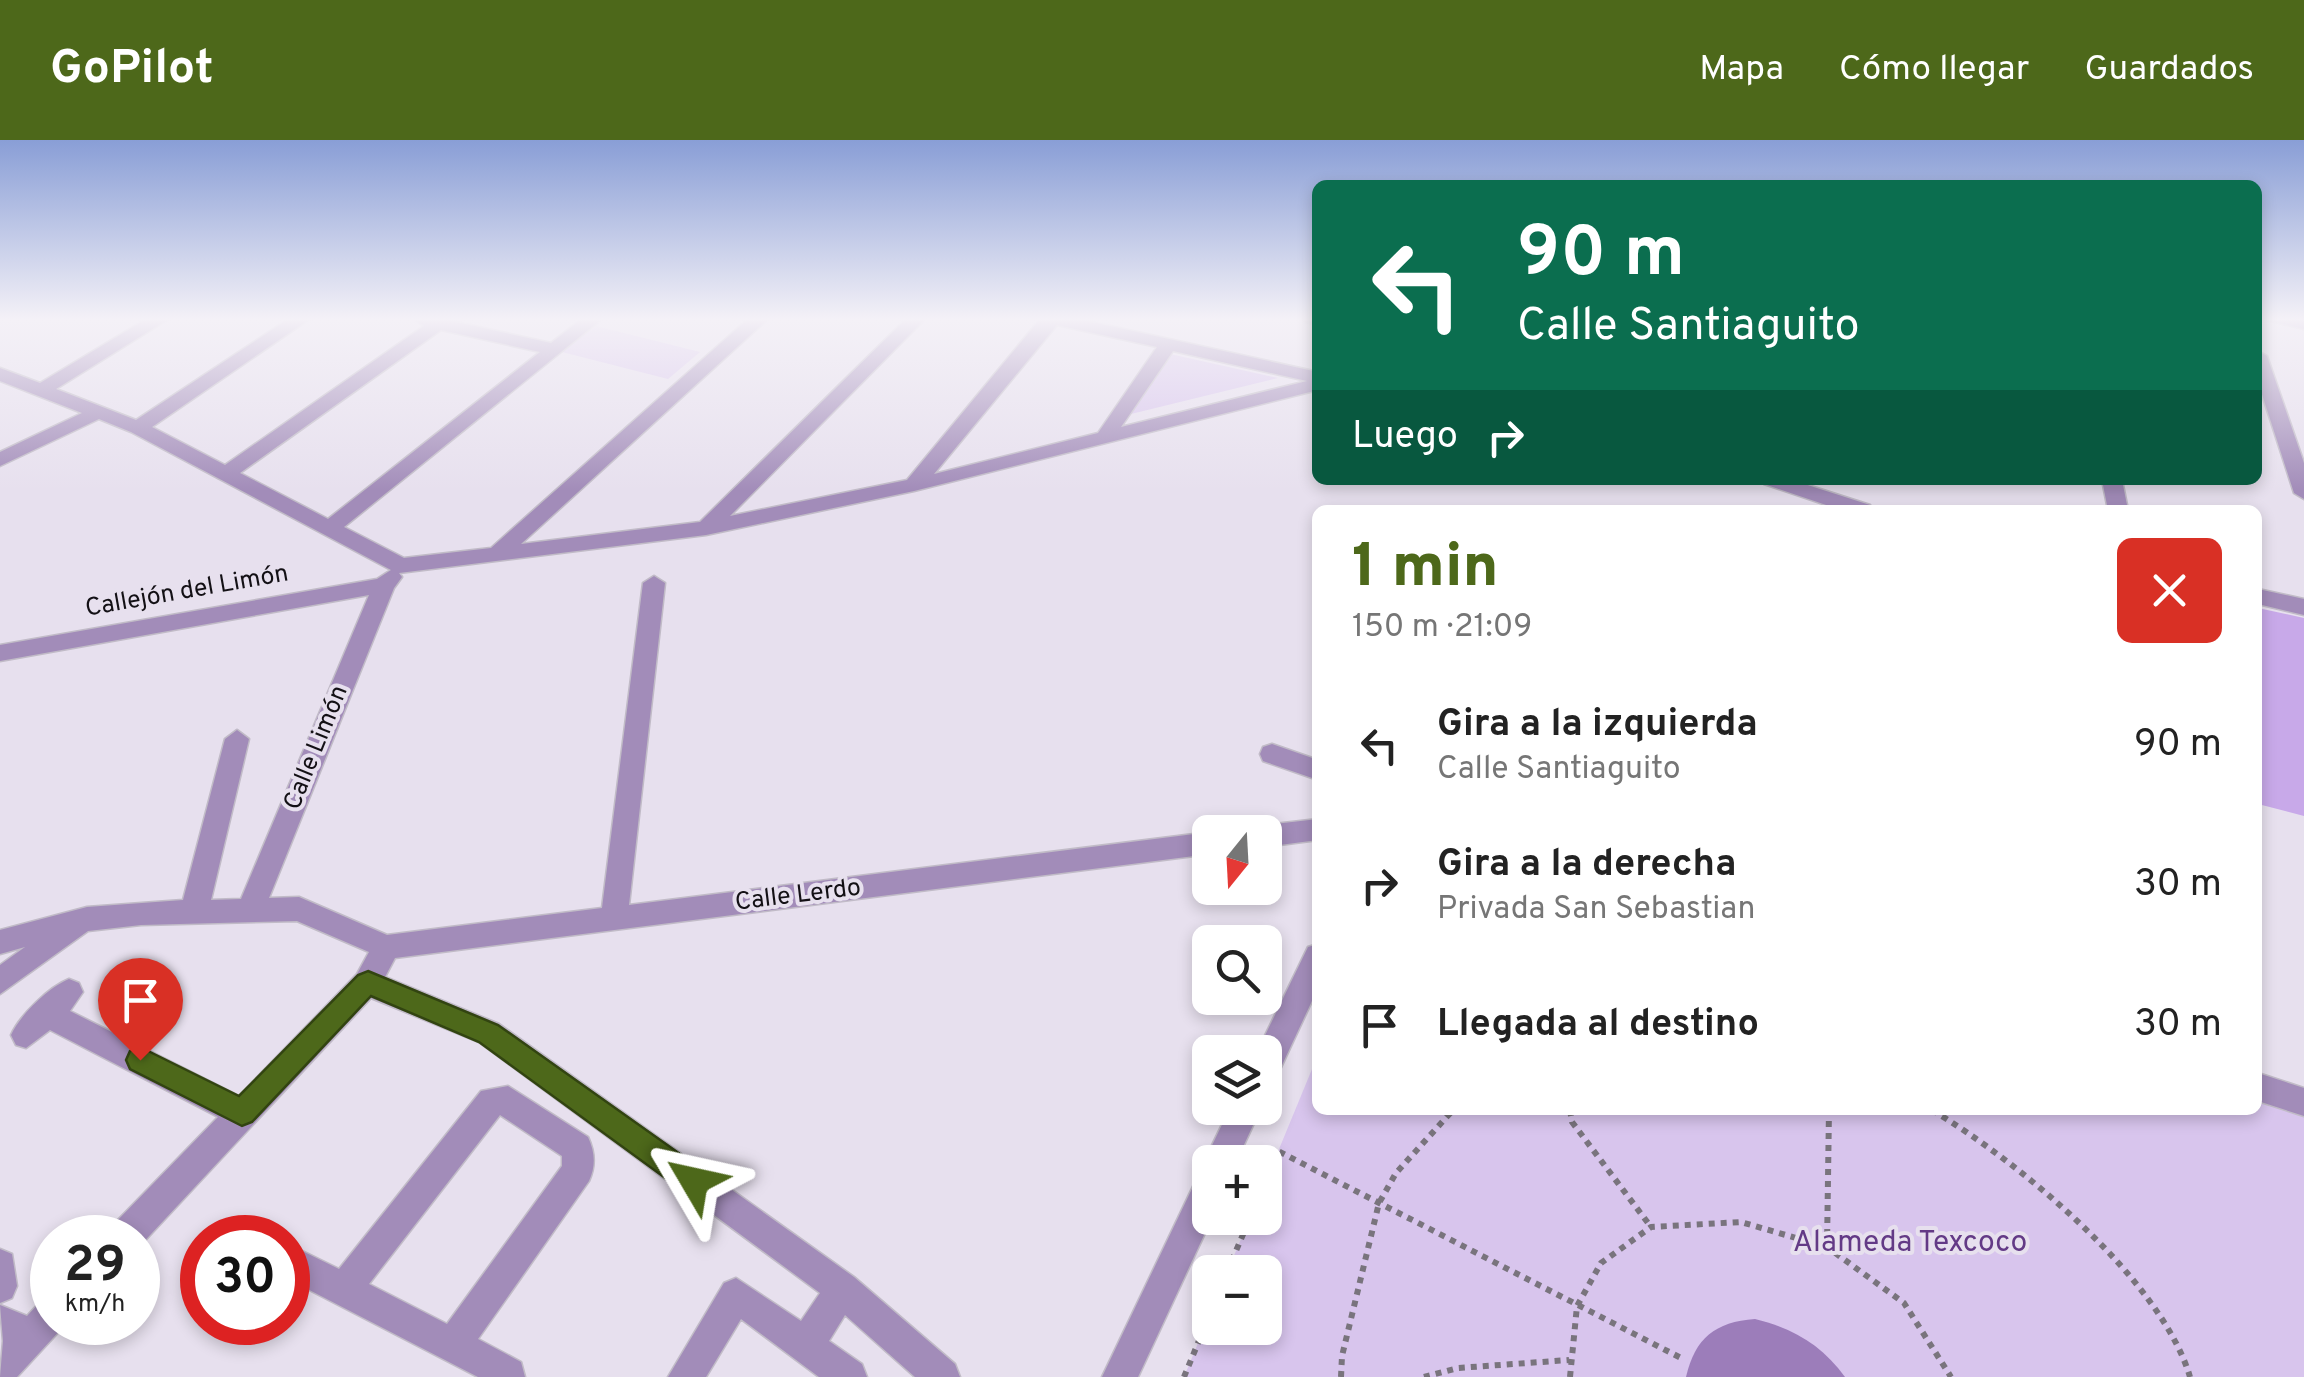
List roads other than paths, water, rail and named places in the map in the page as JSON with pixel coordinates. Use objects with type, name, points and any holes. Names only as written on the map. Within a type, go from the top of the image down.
[{"type":"street","points":[[6,376],[45,388],[138,428],[331,527],[393,575]]},
{"type":"street","points":[[45,388],[65,376]]},
{"type":"street","points":[[138,428],[216,376]]},
{"type":"street","points":[[226,474],[365,376]]},
{"type":"street","points":[[331,527],[521,376]]},
{"type":"street","points":[[496,556],[696,376]]},
{"type":"street","points":[[706,528],[859,376]]},
{"type":"street","points":[[914,485],[1004,376]]},
{"type":"street","points":[[1106,435],[1146,376]]},
{"type":"street","points":[[2265,376],[2304,494]]},
{"type":"street","name":"Callejón del Limón","points":[[0,652],[496,556],[706,528],[914,485],[1312,383]]},
{"type":"street","points":[[0,460],[101,411]]},
{"type":"street","points":[[2279,418],[2304,422]]},
{"type":"street","points":[[1792,485],[1849,505]]},
{"type":"street","name":"Calle Limón","points":[[250,910],[393,575]]},
{"type":"street","points":[[614,919],[654,583]]},
{"type":"street","points":[[2262,598],[2304,607]]},
{"type":"street","points":[[194,912],[237,739]]},
{"type":"street","points":[[1272,754],[1312,768]]},
{"type":"street","points":[[1282,834],[1312,830]]},
{"type":"street","name":"Calle Lerdo","points":[[386,948],[1192,845]]},
{"type":"street","points":[[0,942],[87,919],[300,909],[386,948],[368,983],[146,1215]]},
{"type":"street","points":[[0,982],[87,919]]},
{"type":"street","points":[[1281,1035],[1312,969]]},
{"type":"street","points":[[368,983],[489,1034],[842,1289],[942,1377]]},
{"type":"street","points":[[69,992],[36,1024],[242,1112]]},
{"type":"street","points":[[2262,1087],[2304,1102]]},
{"type":"street","points":[[546,1127],[576,1095]]},
{"type":"street","points":[[344,1290],[492,1101],[508,1100],[577,1148],[578,1170],[453,1345]]},
{"type":"street","points":[[1120,1377],[1192,1223]]},
{"type":"street","points":[[0,1266],[0,1286]]},
{"type":"street","points":[[310,1272],[510,1374]]},
{"type":"street","points":[[807,1344],[842,1289]]},
{"type":"street","points":[[686,1377],[736,1294],[849,1377]]},
{"type":"street","points":[[0,1370],[28,1324]]},
{"type":"park label","name":"Alameda Texcoco","points":[[1910,1243]]}]
